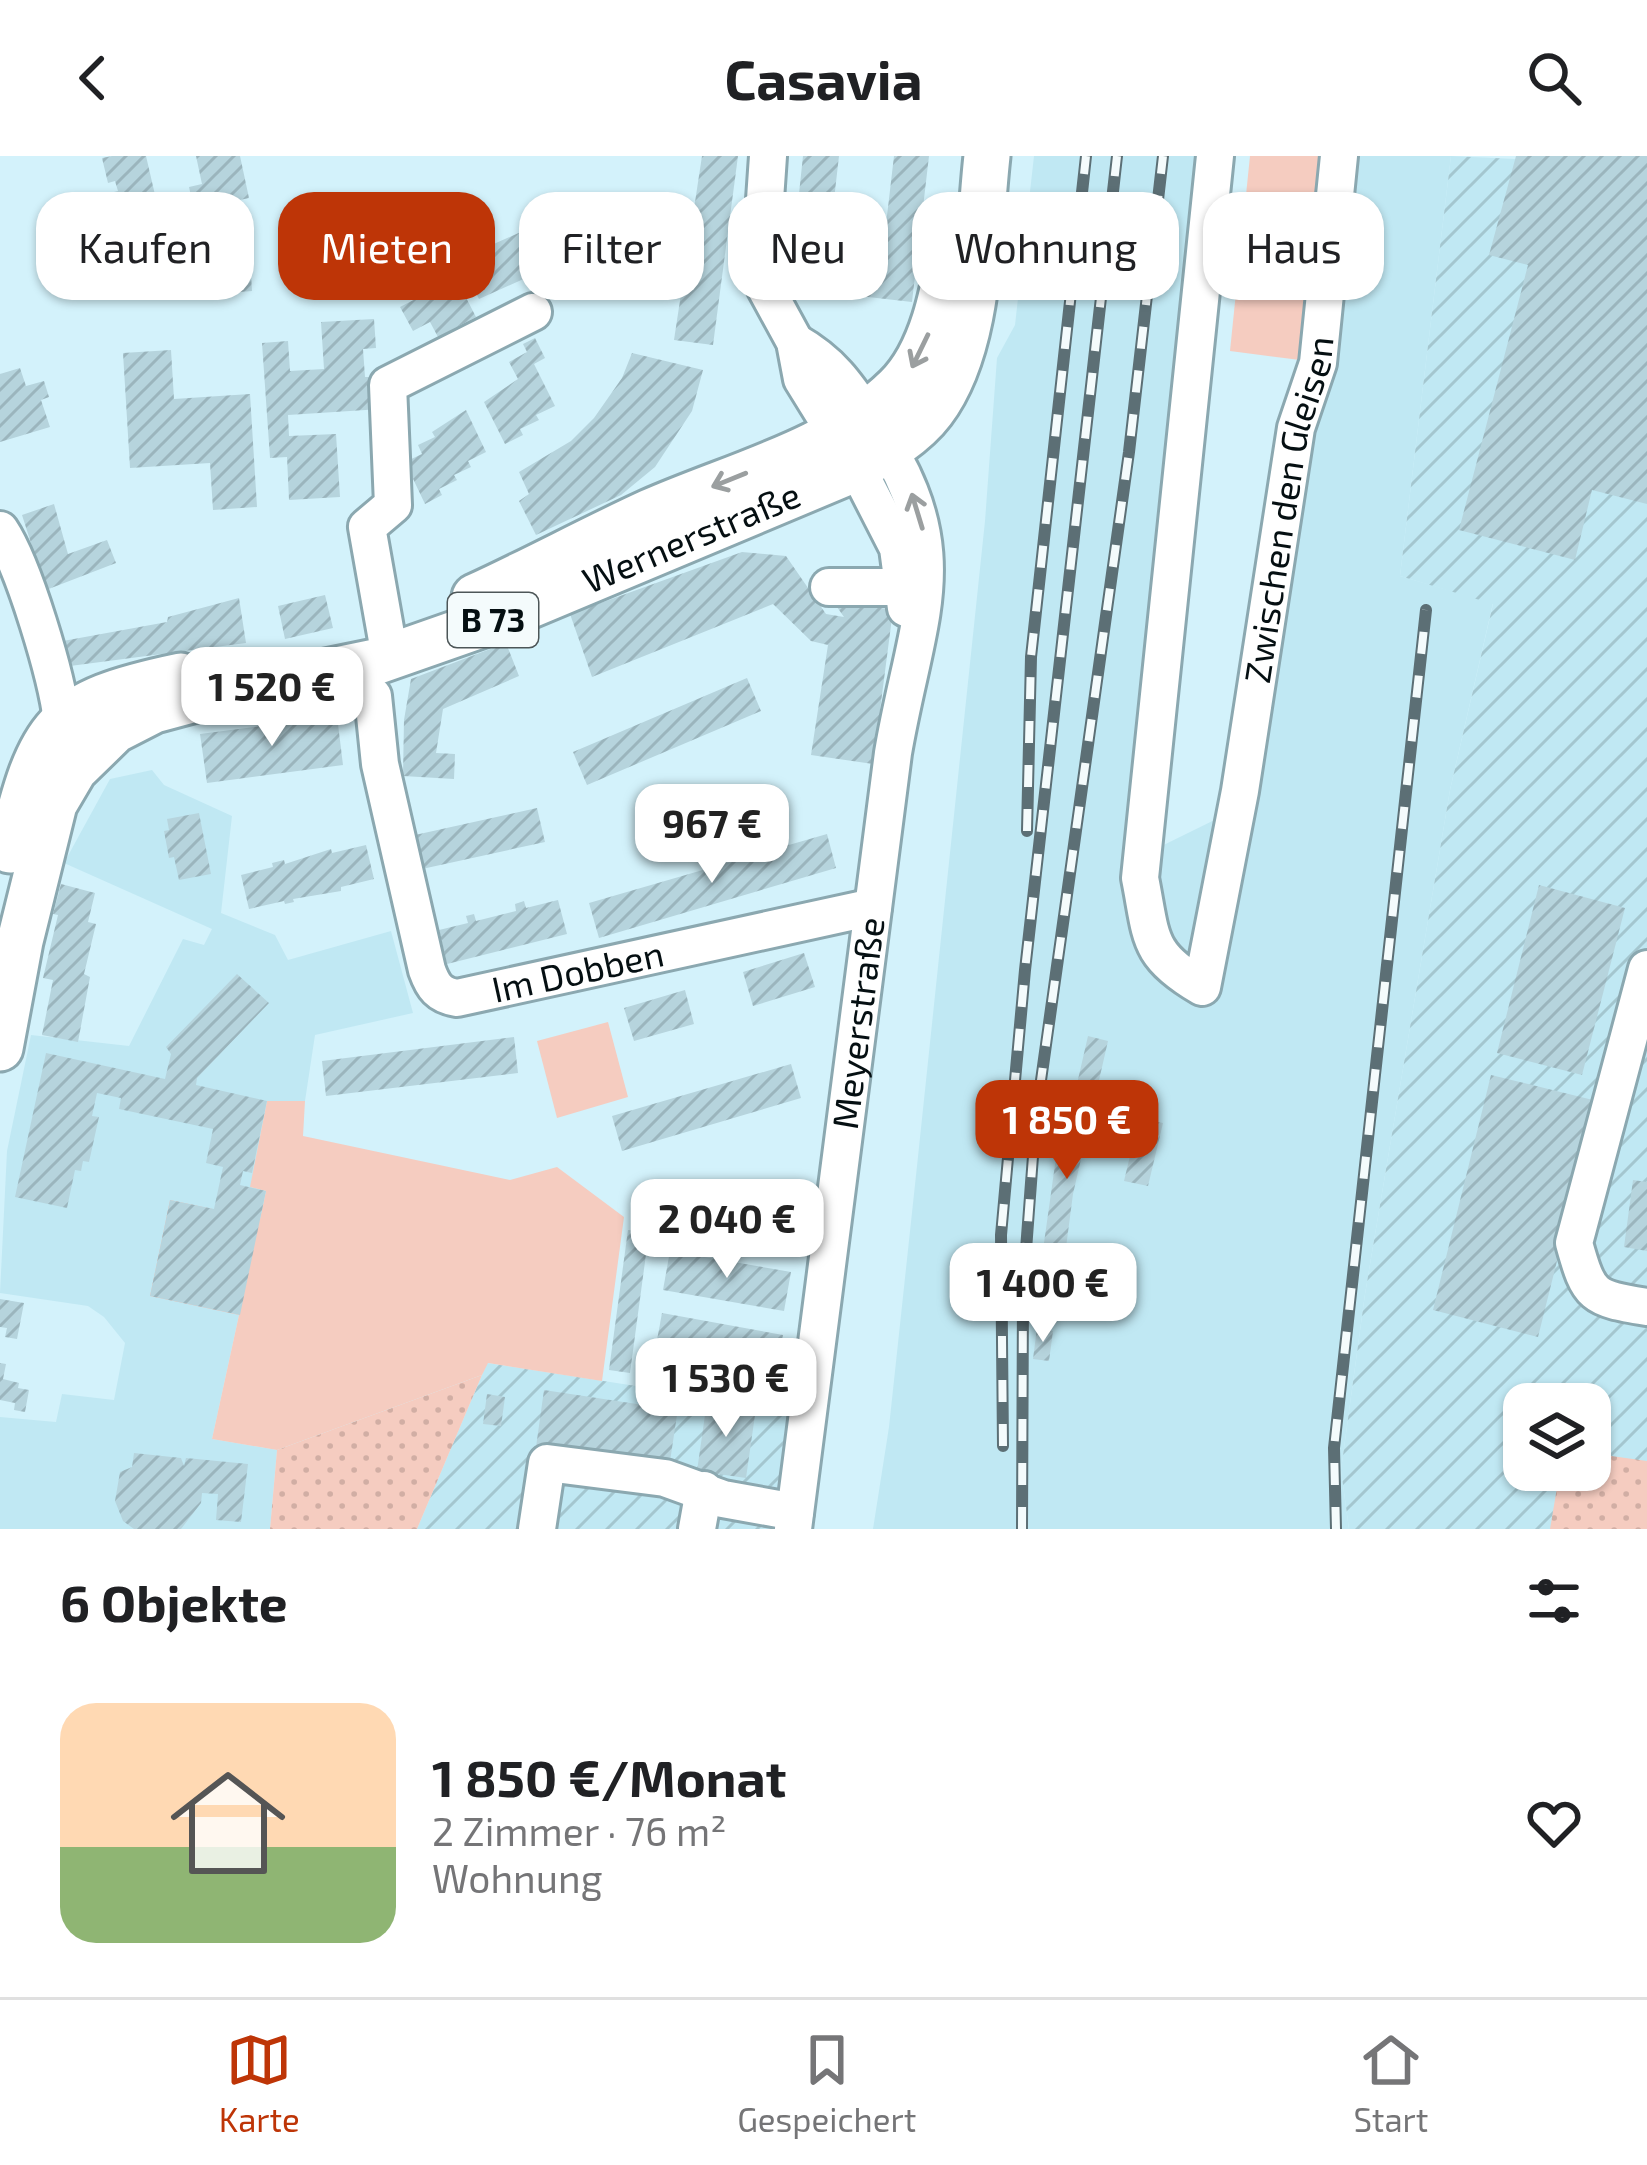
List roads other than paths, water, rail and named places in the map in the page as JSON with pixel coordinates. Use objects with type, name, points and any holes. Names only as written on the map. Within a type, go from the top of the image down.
[{"type":"main road","name":"B 73","points":[[862,440],[921,352],[945,283],[964,156]]},
{"type":"main road","name":"B 73","points":[[862,440],[930,414],[950,381],[968,330],[987,156]]},
{"type":"main road","name":"Wernerstraße","points":[[75,738],[112,692],[353,646],[382,663],[492,620],[862,440]]},
{"type":"main road","name":"B 73","points":[[0,1048],[46,824],[75,738]]},
{"type":"main road","points":[[0,894],[27,784],[43,747],[75,738]]},
{"type":"street","points":[[768,156],[762,273],[772,303],[795,342],[802,379],[862,440]]},
{"type":"street","name":"Zwischen den Gleisen","points":[[1215,156],[1140,878],[1152,938],[1168,967],[1202,988],[1240,791],[1295,428],[1318,363],[1339,156]]},
{"type":"street","points":[[382,663],[367,527],[393,505],[388,385],[533,312]]},
{"type":"street","name":"Meyerstraße","points":[[862,440],[898,548],[909,660]]},
{"type":"street","name":"Meyerstraße","points":[[794,1521],[873,907],[909,660],[927,592],[925,538],[905,474],[862,440]]},
{"type":"street","points":[[0,530],[75,738]]},
{"type":"street","points":[[0,576],[46,698],[75,738]]},
{"type":"street","points":[[829,587],[905,587]]},
{"type":"street","name":"Im Dobben","points":[[382,663],[380,764],[427,970],[445,996],[457,998],[873,907]]},
{"type":"street","points":[[1647,969],[1574,1243],[1586,1284],[1607,1301],[1647,1307]]},
{"type":"street","points":[[537,1529],[547,1462],[665,1478],[794,1521]]},
{"type":"street","points":[[697,1529],[704,1490]]},
{"type":"railway","points":[[1027,831],[1031,657],[1086,156]]},
{"type":"railway","points":[[1003,1446],[1001,1235],[1025,970],[1117,156]]},
{"type":"railway","points":[[1022,1529],[1023,1290],[1036,1116],[1129,452],[1163,156]]},
{"type":"railway","points":[[1336,1529],[1334,1448],[1426,610]]}]
